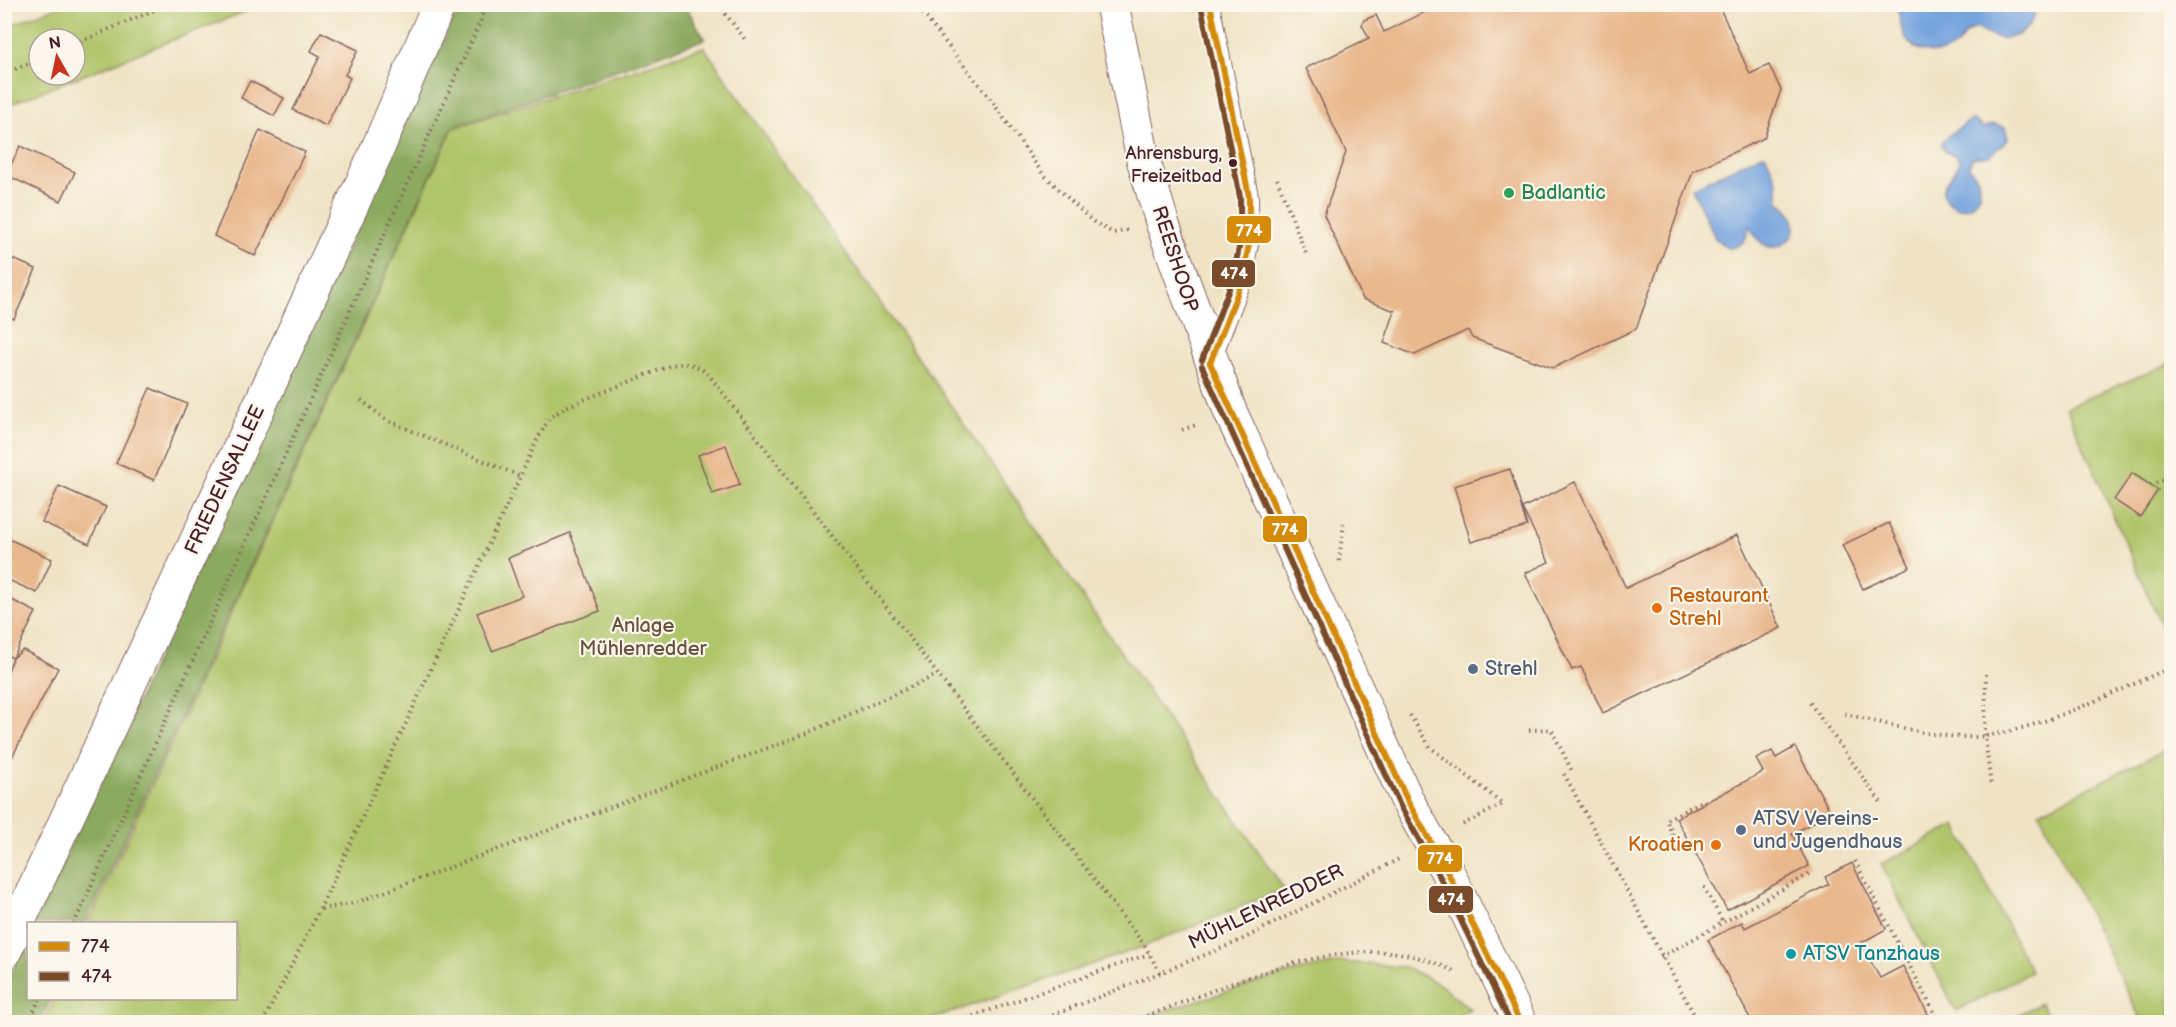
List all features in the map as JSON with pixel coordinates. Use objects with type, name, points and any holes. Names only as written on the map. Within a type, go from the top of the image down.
[{"type":"street","name":"FRIEDENSALLEE","points":[[4,953],[278,366],[375,154],[439,4]]},
{"type":"street","name":"REESHOOP","points":[[1112,4],[1143,159],[1210,363],[1408,802],[1431,842],[1520,1023]]},
{"type":"lane","points":[[1210,4],[1249,196],[1249,244],[1241,284],[1210,363]]},
{"type":"path","points":[[87,39],[168,4]]},
{"type":"path","points":[[75,922],[471,42],[485,4]]},
{"type":"path","points":[[718,4],[747,42]]},
{"type":"path","points":[[915,4],[1043,174],[1092,221],[1113,233],[1163,225]]},
{"type":"path","points":[[1320,4],[1332,7],[1351,4]]},
{"type":"path","points":[[4,74],[27,64]]},
{"type":"path","points":[[1276,174],[1306,254]]},
{"type":"path","points":[[263,1023],[320,909],[520,476],[550,417],[568,406],[672,365],[687,362],[704,369],[1149,954],[1160,973]]},
{"type":"path","points":[[361,400],[386,420],[520,476]]},
{"type":"path","points":[[2150,484],[2172,478]]},
{"type":"path","points":[[1339,567],[1344,523]]},
{"type":"path","points":[[1845,714],[1953,735],[1985,736],[2051,717],[2172,667]]},
{"type":"path","points":[[1986,674],[1985,736],[1991,787]]},
{"type":"path","points":[[320,909],[355,903],[808,733],[937,675]]},
{"type":"path","points":[[1810,703],[1882,804]]},
{"type":"path","name":"MÜHLENREDDER","points":[[1036,1023],[1160,973],[1284,919],[1317,899],[1503,804],[1430,747],[1405,707]]},
{"type":"path","points":[[1529,730],[1551,729],[1572,771]]},
{"type":"path","points":[[1564,774],[1698,1023]]},
{"type":"path","points":[[1673,835],[1666,819],[1704,800],[1706,802]]},
{"type":"path","points":[[1855,861],[1939,1023]]},
{"type":"path","points":[[1661,957],[1814,872]]},
{"type":"path","points":[[1704,887],[1723,922]]},
{"type":"path","points":[[1130,1023],[1273,969],[1331,955],[1389,952]]},
{"type":"path","points":[[956,1023],[1149,954]]},
{"type":"path","points":[[29,1023],[40,1000]]},
{"type":"green space","points":[[63,4],[262,5],[87,74],[87,27],[27,27],[27,87],[53,87],[5,106],[5,27]]},
{"type":"green space","points":[[460,5],[685,5],[705,39],[453,127],[86,922],[35,922]]},
{"type":"green space","name":"Anlage Mühlenredder","points":[[704,47],[1284,889],[1145,946],[923,1022],[44,1022],[55,1000],[237,1000],[237,922],[89,922],[453,128]]},
{"type":"green space","points":[[2171,363],[2171,648],[2066,407]]},
{"type":"green space","points":[[2171,747],[2171,1022],[2142,1022],[2039,812]]},
{"type":"green space","points":[[1956,825],[2031,972],[1956,1011],[1881,864]]},
{"type":"green space","points":[[27,937],[27,1000],[51,1000],[40,1022],[5,1022],[5,987]]},
{"type":"green space","points":[[1342,962],[1405,967],[1439,984],[1470,1009],[1446,1022],[1127,1022],[1284,974]]},
{"type":"green space","points":[[2041,1003],[2051,1022],[2004,1022]]},
{"type":"water","points":[[1897,4],[2036,5],[2029,26],[2014,36],[1996,37],[1976,28],[1967,33],[1950,50],[1935,53],[1921,50],[1909,43],[1902,30]]},
{"type":"water","points":[[1972,119],[1984,128],[1994,124],[2005,127],[2008,139],[1990,156],[1972,158],[1969,167],[1978,179],[1980,194],[1970,207],[1957,208],[1943,196],[1943,190],[1959,162],[1955,155],[1946,152],[1941,145],[1943,140]]},
{"type":"water","points":[[1762,154],[1766,156],[1777,181],[1779,202],[1792,216],[1793,235],[1780,246],[1768,246],[1757,239],[1749,226],[1747,235],[1740,245],[1727,248],[1715,238],[1692,188]]},
{"type":"building","name":"Badlantic","points":[[1441,4],[1718,4],[1750,74],[1769,65],[1781,90],[1764,138],[1693,171],[1636,329],[1553,368],[1472,338],[1468,330],[1415,355],[1384,343],[1395,311],[1363,299],[1324,215],[1346,152],[1306,68],[1369,38],[1362,25],[1364,20],[1376,15],[1384,32]]},
{"type":"building","points":[[321,32],[358,50],[345,75],[350,78],[326,126],[293,110],[320,56],[311,51]]},
{"type":"building","points":[[250,81],[284,98],[274,116],[241,98]]},
{"type":"building","points":[[260,130],[305,152],[255,256],[214,236]]},
{"type":"building","points":[[20,146],[75,172],[61,201],[6,175]]},
{"type":"building","points":[[4,255],[36,269],[14,319],[4,315]]},
{"type":"building","points":[[150,388],[187,404],[154,480],[116,463]]},
{"type":"building","points":[[726,445],[740,485],[712,494],[698,455]]},
{"type":"building","points":[[1510,469],[1527,526],[1471,542],[1454,486]]},
{"type":"building","points":[[2132,473],[2158,490],[2140,517],[2114,500]]},
{"type":"building","name":"Restaurant Strehl","points":[[1575,482],[1626,588],[1737,535],[1781,628],[1603,713],[1581,667],[1572,670],[1525,573],[1549,562],[1522,508]]},
{"type":"building","points":[[59,486],[106,507],[89,544],[42,522]]},
{"type":"building","points":[[1889,523],[1910,567],[1863,589],[1842,545]]},
{"type":"building","points":[[570,533],[600,611],[492,651],[477,613],[522,596],[508,558]]},
{"type":"building","points":[[9,539],[52,559],[37,593],[4,578],[4,549]]},
{"type":"building","points":[[4,596],[36,612],[13,658],[4,654]]},
{"type":"building","points":[[23,650],[58,668],[10,761],[4,758],[4,681],[13,658]]},
{"type":"building","name":"ATSV Vereins- und Jugendhaus","points":[[1795,747],[1831,813],[1792,834],[1809,866],[1727,910],[1676,818],[1763,772],[1756,759],[1772,751],[1776,758]]},
{"type":"building","name":"ATSV Tanzhaus","points":[[1852,863],[1886,929],[1861,943],[1880,978],[1903,966],[1929,1016],[1917,1022],[1752,1022],[1708,940],[1742,922],[1745,928],[1829,884],[1825,877]]},
{"type":"transit line","name":"774","points":[[1210,4],[1249,196],[1249,244],[1241,284],[1210,363]]},
{"type":"transit line","name":"474","points":[[1201,6],[1240,197],[1240,243],[1232,281],[1202,360]]},
{"type":"transit line","name":"774","points":[[1210,363],[1408,802],[1448,873],[1520,1022]]},
{"type":"transit line","name":"474","points":[[1202,366],[1400,806],[1440,877],[1510,1022]]},
{"type":"place","name":"Ahrensburg, Freizeitbad","points":[[1233,163]]},
{"type":"place","name":"Badlantic","points":[[1509,193]]},
{"type":"place","name":"Restaurant Strehl","points":[[1657,608]]},
{"type":"place","name":"Strehl","points":[[1473,669]]},
{"type":"place","name":"ATSV Vereins- und Jugendhaus","points":[[1741,830]]},
{"type":"place","name":"Kroatien","points":[[1716,845]]},
{"type":"place","name":"ATSV Tanzhaus","points":[[1791,954]]}]
